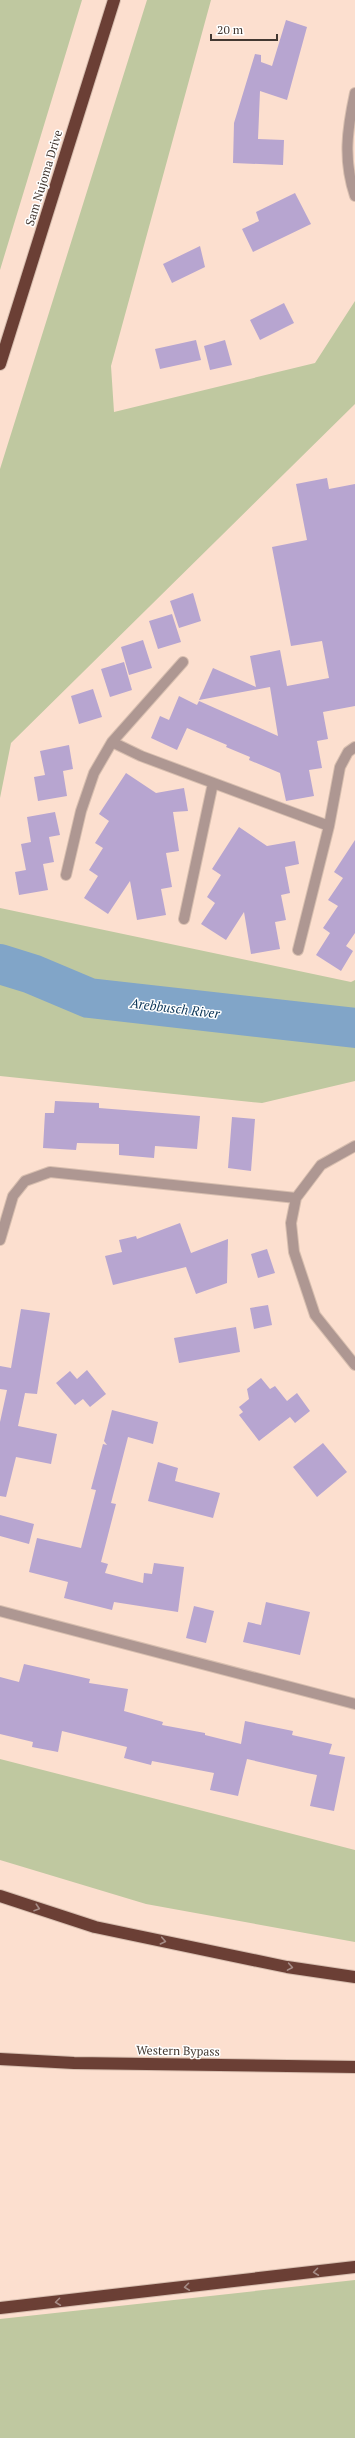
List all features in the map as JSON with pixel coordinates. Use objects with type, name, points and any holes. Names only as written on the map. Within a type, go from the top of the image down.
[{"type":"highway","name":"Sam Nujoma Drive","points":[[0,364],[114,0]]},
{"type":"highway","points":[[0,1896],[95,1927],[288,1967],[355,1977]]},
{"type":"highway","name":"Western Bypass","points":[[0,2059],[74,2063],[355,2067]]},
{"type":"highway","points":[[0,2308],[355,2267]]},
{"type":"street","points":[[355,93],[347,134],[350,179],[355,196]]},
{"type":"street","points":[[66,875],[81,811],[92,780],[112,742],[183,662]]},
{"type":"street","points":[[112,742],[141,756],[329,826]]},
{"type":"street","points":[[298,950],[329,826],[340,767],[348,752],[355,746]]},
{"type":"street","points":[[184,919],[213,783]]},
{"type":"street","points":[[355,1146],[321,1165],[296,1198],[291,1223],[294,1252],[315,1315],[355,1365]]},
{"type":"street","points":[[0,1240],[13,1196],[25,1180],[50,1172],[296,1198]]},
{"type":"street","points":[[0,1611],[355,1704]]},
{"type":"green space","points":[[0,0],[82,0],[0,270]]},
{"type":"green space","points":[[147,0],[211,0],[111,366],[114,412],[315,363],[355,301],[355,404],[11,743],[0,798],[0,469]]},
{"type":"green space","points":[[0,908],[351,982],[355,980],[355,1081],[262,1103],[0,1076]]},
{"type":"green space","points":[[0,1759],[355,1850],[355,1942],[146,1904],[0,1860]]},
{"type":"green space","points":[[355,2280],[355,2438],[0,2438],[0,2319]]},
{"type":"building","points":[[286,20],[307,27],[287,100],[260,91],[258,139],[284,140],[283,165],[233,163],[234,123],[255,54],[261,55],[261,62],[272,66]]},
{"type":"building","points":[[295,193],[311,224],[253,252],[242,229],[259,221],[256,212]]},
{"type":"building","points":[[200,246],[205,267],[172,283],[163,264]]},
{"type":"building","points":[[284,303],[294,323],[260,340],[250,320]]},
{"type":"building","points":[[196,340],[201,360],[160,369],[155,349]]},
{"type":"building","points":[[225,340],[232,365],[210,370],[204,346]]},
{"type":"building","points":[[327,478],[329,489],[355,484],[355,706],[323,712],[328,739],[317,741],[322,768],[309,770],[314,796],[286,801],[280,773],[249,760],[250,757],[226,747],[227,745],[187,728],[177,750],[151,738],[160,716],[169,720],[179,696],[197,705],[199,701],[278,736],[270,687],[199,700],[213,668],[256,687],[250,656],[280,650],[287,686],[329,678],[322,641],[291,646],[272,547],[307,540],[296,484]]},
{"type":"building","points":[[193,593],[201,621],[179,628],[170,601]]},
{"type":"building","points":[[172,614],[181,642],[158,649],[149,621]]},
{"type":"building","points":[[143,640],[152,668],[129,675],[121,647]]},
{"type":"building","points":[[124,662],[132,690],[110,697],[101,669]]},
{"type":"building","points":[[93,689],[102,717],[79,724],[71,696]]},
{"type":"building","points":[[69,745],[73,769],[63,771],[67,796],[38,801],[34,777],[45,775],[40,751]]},
{"type":"building","points":[[126,773],[156,793],[184,788],[188,811],[173,812],[179,851],[166,853],[172,887],[161,889],[166,915],[137,920],[130,881],[108,914],[84,898],[98,876],[89,870],[103,848],[95,843],[109,821],[99,814]]},
{"type":"building","points":[[55,812],[60,835],[49,837],[54,862],[43,864],[48,890],[19,895],[15,872],[26,870],[21,844],[31,842],[27,817]]},
{"type":"building","points":[[239,827],[267,846],[295,841],[299,864],[285,867],[290,893],[281,895],[286,920],[275,922],[280,949],[251,954],[244,912],[226,940],[201,924],[215,903],[207,897],[221,875],[212,869]]},
{"type":"building","points":[[355,840],[355,933],[346,946],[353,951],[341,971],[316,955],[330,933],[323,928],[338,906],[328,900],[343,878],[334,872]]},
{"type":"building","points":[[55,1101],[99,1103],[99,1108],[200,1116],[197,1149],[155,1146],[154,1158],[119,1155],[119,1144],[77,1143],[76,1150],[43,1148],[45,1113],[54,1113]]},
{"type":"building","points":[[232,1117],[255,1119],[251,1171],[228,1168]]},
{"type":"building","points":[[180,1223],[191,1253],[228,1239],[227,1283],[196,1294],[186,1267],[113,1285],[105,1256],[122,1252],[119,1240],[136,1236],[137,1239]]},
{"type":"building","points":[[267,1249],[275,1273],[258,1278],[251,1254]]},
{"type":"building","points":[[268,1305],[272,1325],[254,1329],[250,1308]]},
{"type":"building","points":[[21,1309],[50,1313],[37,1394],[25,1393],[18,1426],[57,1434],[51,1464],[16,1457],[6,1497],[0,1496],[0,1422],[7,1390],[0,1389],[0,1366],[11,1368]]},
{"type":"building","points":[[236,1327],[240,1352],[179,1363],[174,1338]]},
{"type":"building","points":[[87,1370],[106,1394],[90,1407],[83,1399],[75,1405],[56,1383],[70,1371],[77,1379]]},
{"type":"building","points":[[261,1378],[270,1389],[275,1386],[287,1401],[297,1393],[310,1411],[295,1423],[290,1417],[259,1441],[239,1415],[243,1412],[239,1407],[249,1399],[247,1389]]},
{"type":"building","points":[[112,1410],[158,1422],[153,1444],[128,1437],[111,1503],[116,1504],[101,1562],[108,1564],[105,1573],[143,1583],[144,1573],[152,1574],[154,1563],[184,1567],[178,1612],[114,1602],[112,1610],[64,1598],[68,1582],[29,1572],[37,1538],[81,1548],[96,1490],[91,1489],[103,1444],[107,1445],[104,1441]]},
{"type":"building","points":[[323,1443],[347,1472],[317,1497],[293,1467]]},
{"type":"building","points":[[158,1462],[178,1468],[175,1481],[220,1493],[213,1518],[148,1501]]},
{"type":"building","points":[[0,1515],[34,1524],[29,1544],[0,1536]]},
{"type":"building","points":[[266,1602],[310,1612],[300,1655],[243,1642],[248,1622],[261,1625]]},
{"type":"building","points":[[194,1606],[214,1611],[206,1643],[186,1638]]},
{"type":"building","points":[[24,1664],[90,1679],[89,1683],[128,1689],[124,1711],[163,1722],[162,1725],[205,1733],[205,1735],[241,1744],[245,1721],[293,1731],[292,1735],[332,1744],[329,1754],[345,1757],[334,1811],[310,1806],[317,1775],[247,1759],[238,1796],[210,1790],[214,1773],[152,1761],[151,1765],[124,1758],[127,1747],[62,1731],[58,1752],[32,1747],[33,1742],[0,1734],[0,1677],[19,1682]]},
{"type":"waterway","name":"Arebbusch River","points":[[0,964],[32,974],[89,998],[355,1028]]}]
